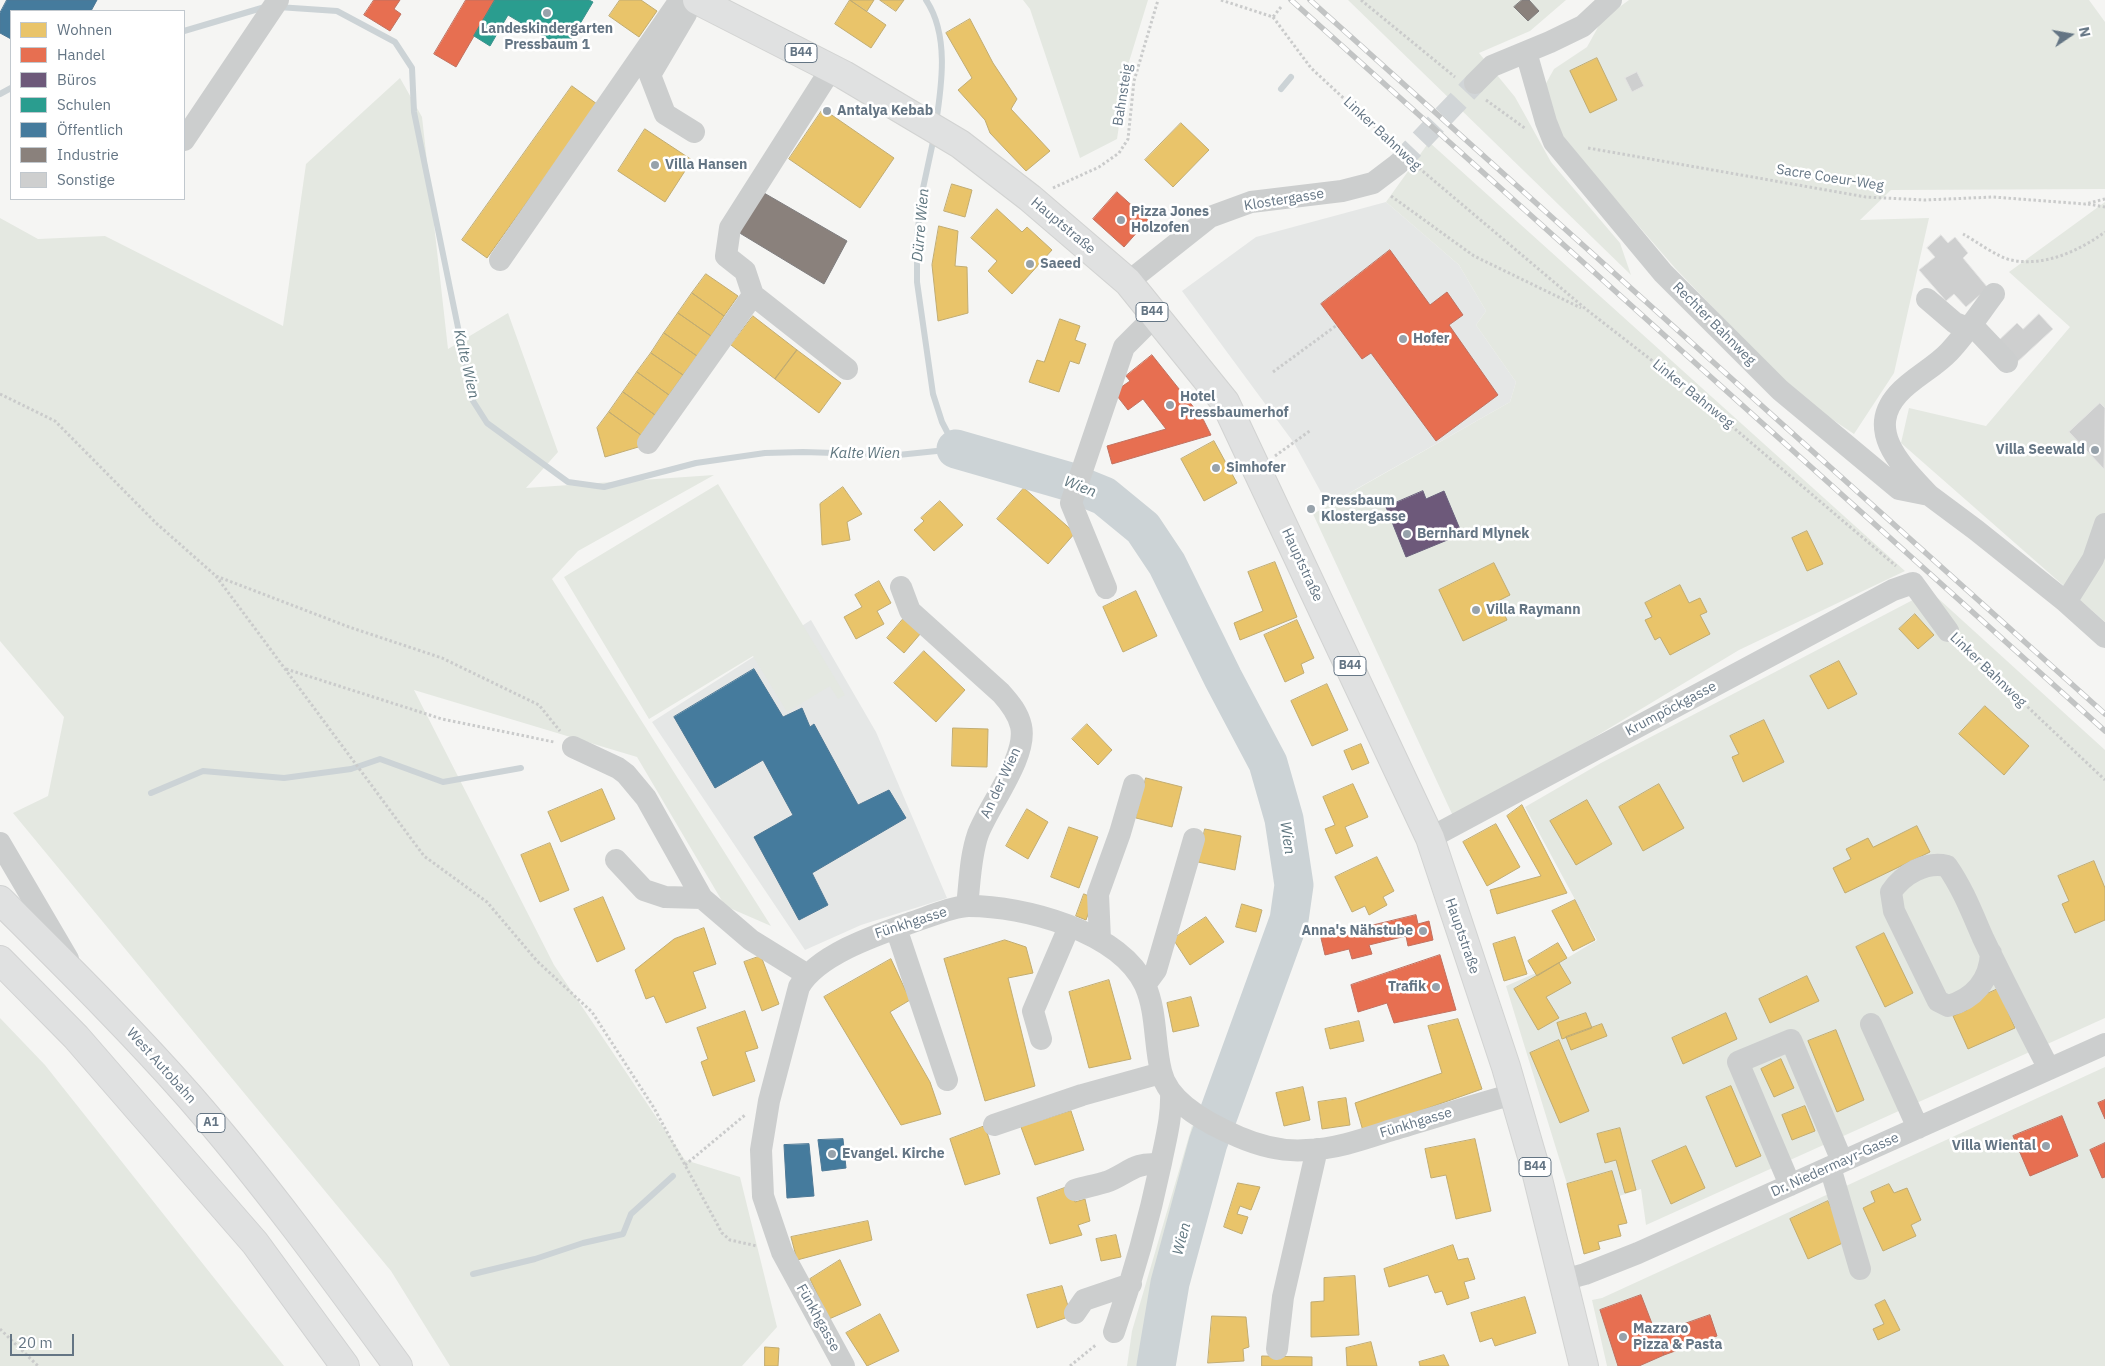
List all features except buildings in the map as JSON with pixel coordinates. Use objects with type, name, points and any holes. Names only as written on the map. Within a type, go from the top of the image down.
[{"type":"main road","name":"Hauptstraße","points":[[695,0],[831,69],[904,109],[960,144],[1030,198],[1128,282],[1224,402],[1430,838],[1514,1094],[1584,1366]]},
{"type":"main road","name":"West Autobahn","points":[[0,900],[80,980],[190,1097],[284,1212],[398,1366]]},
{"type":"main road","points":[[0,960],[76,1036],[255,1243],[345,1366]]},
{"type":"street","points":[[500,260],[680,0]]},
{"type":"street","points":[[694,132],[664,114],[650,75],[695,0]]},
{"type":"street","points":[[1474,83],[1492,66],[1583,26],[1612,0]]},
{"type":"street","points":[[185,138],[277,1]]},
{"type":"street","name":"Rechter Bahnweg","points":[[1526,52],[1546,122],[1554,142],[1663,273],[1780,390],[1899,489],[1929,495],[2066,602]]},
{"type":"street","points":[[831,69],[730,228],[726,256],[744,271],[753,294],[847,369]]},
{"type":"street","name":"Klostergasse","points":[[1128,282],[1210,217],[1251,202],[1342,191],[1373,183],[1403,158]]},
{"type":"street","points":[[648,443],[753,294]]},
{"type":"street","points":[[1929,495],[1894,457],[1886,437],[1886,414],[1897,394],[1948,353],[1994,294]]},
{"type":"street","points":[[1927,299],[1955,323],[1970,326],[2007,362]]},
{"type":"street","points":[[1106,588],[1071,503],[1124,347],[1155,316]]},
{"type":"street","points":[[2105,524],[2092,559],[2066,602],[2105,637]]},
{"type":"street","name":"Linker Bahnweg","points":[[1913,583],[1948,631]]},
{"type":"street","name":"Krumpöckgasse","points":[[1430,838],[1893,590],[1913,583]]},
{"type":"street","name":"An der Wien","points":[[901,586],[910,611],[1001,693],[1014,708],[1021,726],[1019,751],[978,835],[973,853],[967,906]]},
{"type":"street","points":[[573,747],[618,768],[631,780],[646,798],[702,898],[751,940],[806,974]]},
{"type":"street","points":[[1100,940],[1098,894],[1120,833],[1134,785]]},
{"type":"street","points":[[1145,985],[1156,970],[1194,839]]},
{"type":"street","points":[[0,843],[80,980]]},
{"type":"street","points":[[616,860],[644,890],[665,897],[702,898]]},
{"type":"street","points":[[1994,979],[1959,1003],[1948,1006],[1938,1001],[1894,911],[1891,892],[1900,879],[1936,864],[1947,866],[1963,890],[1991,953],[1994,979],[2049,1069]]},
{"type":"street","name":"Fünkhgasse","points":[[844,1366],[782,1252],[763,1196],[761,1150],[769,1101],[794,1001],[806,974],[865,938],[967,906],[1036,914],[1100,940],[1125,958],[1145,985],[1166,1083],[1190,1111],[1239,1137],[1270,1147],[1306,1150],[1340,1146],[1514,1094]]},
{"type":"street","points":[[1041,1039],[1033,1011],[1069,927]]},
{"type":"street","points":[[896,928],[947,1080]]},
{"type":"street","points":[[1871,1024],[1918,1128]]},
{"type":"street","points":[[1790,1185],[1738,1062],[1791,1040],[1836,1164],[1860,1269]]},
{"type":"street","name":"Dr. Niedermayr-Gasse","points":[[1563,1280],[1585,1274],[1638,1253],[2105,1044]]},
{"type":"street","points":[[994,1125],[1082,1095],[1166,1083],[1172,1116],[1130,1284],[1114,1332]]},
{"type":"street","points":[[1277,1349],[1284,1297],[1317,1149]]},
{"type":"street","points":[[1075,1190],[1107,1182],[1137,1165],[1146,1163],[1160,1165]]},
{"type":"street","points":[[1075,1313],[1084,1300],[1130,1284]]},
{"type":"path","name":"Bahnsteig","points":[[1030,198],[1099,167],[1119,152],[1128,139],[1134,81],[1153,11],[1158,0]]},
{"type":"path","points":[[1221,0],[1274,17],[1281,7]]},
{"type":"path","name":"Linker Bahnweg","points":[[1274,17],[1311,68],[1403,158],[1587,310],[1681,383],[1888,559],[1913,583]]},
{"type":"path","name":"Sacre Coeur-Weg","points":[[1554,142],[1866,197],[1925,200],[1993,196],[2085,204],[2105,199]]},
{"type":"path","points":[[1373,183],[1474,256],[1587,310]]},
{"type":"path","points":[[2085,204],[2105,207]]},
{"type":"path","points":[[1963,234],[2009,260],[2034,261],[2056,258],[2091,242],[2105,232]]},
{"type":"path","points":[[1273,372],[1337,325]]},
{"type":"path","points":[[0,394],[55,422],[156,523],[216,576],[424,856],[487,902],[537,961],[592,1012],[654,1108],[722,1233],[730,1240],[782,1252]]},
{"type":"path","points":[[1282,451],[1312,430]]},
{"type":"path","points":[[216,576],[349,628],[442,658],[539,704],[573,747]]},
{"type":"path","name":"Linker Bahnweg","points":[[1948,631],[2105,780]]},
{"type":"path","points":[[285,669],[442,719],[521,734],[573,747]]},
{"type":"path","points":[[685,1166],[734,1123],[769,1101]]},
{"type":"path","points":[[0,1329],[38,1366]]},
{"type":"path","points":[[1070,1366],[1114,1332]]},
{"type":"shaded area","points":[[1023,0],[1148,0],[1128,65],[1117,139],[1080,158],[1030,9]]},
{"type":"shaded area","points":[[1348,0],[1566,0],[1530,31],[1479,53],[1515,97],[1551,162],[1620,243],[1631,275]]},
{"type":"shaded area","points":[[1629,0],[2089,0],[2105,22],[2105,189],[1891,190],[1860,220],[1929,218],[1894,373],[1854,434],[1799,397],[1675,268],[1564,140],[1544,87],[1554,69],[1587,47],[1602,20]]},
{"type":"shaded area","points":[[400,78],[422,117],[448,349],[508,313],[558,452],[526,488],[714,475],[578,551],[552,579],[771,926],[725,906],[637,757],[414,690],[554,965],[685,1160],[740,1177],[777,1327],[742,1366],[450,1366],[391,1271],[13,813],[48,796],[64,717],[0,641],[0,218],[38,239],[105,236],[283,326],[306,164]]},
{"type":"shaded area","points":[[1429,142],[1905,571],[1739,650],[1593,738],[1453,816],[1313,514],[1510,402],[1516,382],[1476,325],[1486,311],[1459,265],[1386,202]]},
{"type":"shaded area","points":[[1386,202],[1459,265],[1486,311],[1476,325],[1516,382],[1510,402],[1328,505],[1294,443],[1182,291],[1256,237]]},
{"type":"shaded area","points":[[2105,202],[2105,622],[1901,443],[1909,408],[1986,426],[2070,327],[2009,272]]},
{"type":"shaded area","points":[[718,484],[845,695],[838,699],[830,686],[787,712],[753,656],[649,719],[564,577]]},
{"type":"shaded area","points":[[1930,591],[2105,750],[2105,1018],[1646,1225],[1641,1189],[1619,1196],[1612,1171],[1567,1184],[1506,986],[1559,963],[1597,940],[1525,807],[1601,763]]},
{"type":"shaded area","points":[[811,620],[876,732],[947,898],[861,925],[805,950],[652,722]]},
{"type":"shaded area","points":[[0,1018],[45,1065],[284,1366],[0,1366]]},
{"type":"shaded area","points":[[2105,1067],[2105,1366],[1607,1366],[1592,1300],[1602,1298]]},
{"type":"shaded area","points":[[1192,1126],[1222,1138],[1170,1349],[1168,1366],[1127,1366],[1132,1331]]},
{"type":"waterway","name":"Dürre Wien","points":[[926,0],[933,13],[941,44],[942,76],[936,123]]},
{"type":"waterway","name":"Kalte Wien","points":[[185,31],[265,7]]},
{"type":"waterway","name":"Kalte Wien","points":[[278,7],[337,11],[395,42],[412,68],[414,112],[473,401],[487,423],[568,482],[604,487],[696,463],[765,453],[803,452],[898,455],[956,449],[942,422],[933,394],[917,282],[917,237],[922,193],[934,137]]},
{"type":"waterway","points":[[1281,89],[1291,77]]},
{"type":"waterway","name":"Kalte Wien","points":[[0,94],[10,89]]},
{"type":"waterway","name":"Wien","points":[[956,449],[1067,481],[1104,496],[1143,528],[1167,564],[1223,678],[1268,763],[1284,819],[1294,885],[1289,920],[1208,1143],[1170,1283],[1156,1366]]},
{"type":"waterway","points":[[151,793],[203,771],[284,778],[351,769],[380,759],[443,782],[521,768]]},
{"type":"waterway","points":[[473,1274],[535,1259],[583,1243],[623,1234],[631,1214],[673,1176]]},
{"type":"tunnel","points":[[1398,164],[1475,83]]},
{"type":"railway","points":[[1291,0],[2105,731]]},
{"type":"railway","points":[[1310,0],[2105,714]]},
{"type":"place","name":"Landeskindergarten Pressbaum 1","points":[[547,13]]},
{"type":"place","name":"Antalya Kebab","points":[[827,111]]},
{"type":"place","name":"Villa Hansen","points":[[655,165]]},
{"type":"place","name":"Pizza Jones Holzofen","points":[[1121,220]]},
{"type":"place","name":"Saeed","points":[[1030,264]]},
{"type":"place","name":"Hofer","points":[[1403,339]]},
{"type":"place","name":"Hotel Pressbaumerhof","points":[[1170,405]]},
{"type":"place","name":"Villa Seewald","points":[[2095,450]]},
{"type":"place","name":"Simhofer","points":[[1216,468]]},
{"type":"place","name":"Pressbaum Klostergasse","points":[[1311,509]]},
{"type":"place","name":"Bernhard Mlynek","points":[[1407,534]]},
{"type":"place","name":"Villa Raymann","points":[[1476,610]]},
{"type":"place","name":"Anna's Nähstube","points":[[1423,931]]},
{"type":"place","name":"Trafik","points":[[1436,987]]},
{"type":"place","name":"Villa Wiental","points":[[2046,1146]]},
{"type":"place","name":"Evangel. Kirche","points":[[832,1154]]},
{"type":"place","name":"Mazzaro Pizza & Pasta","points":[[1623,1337]]}]
